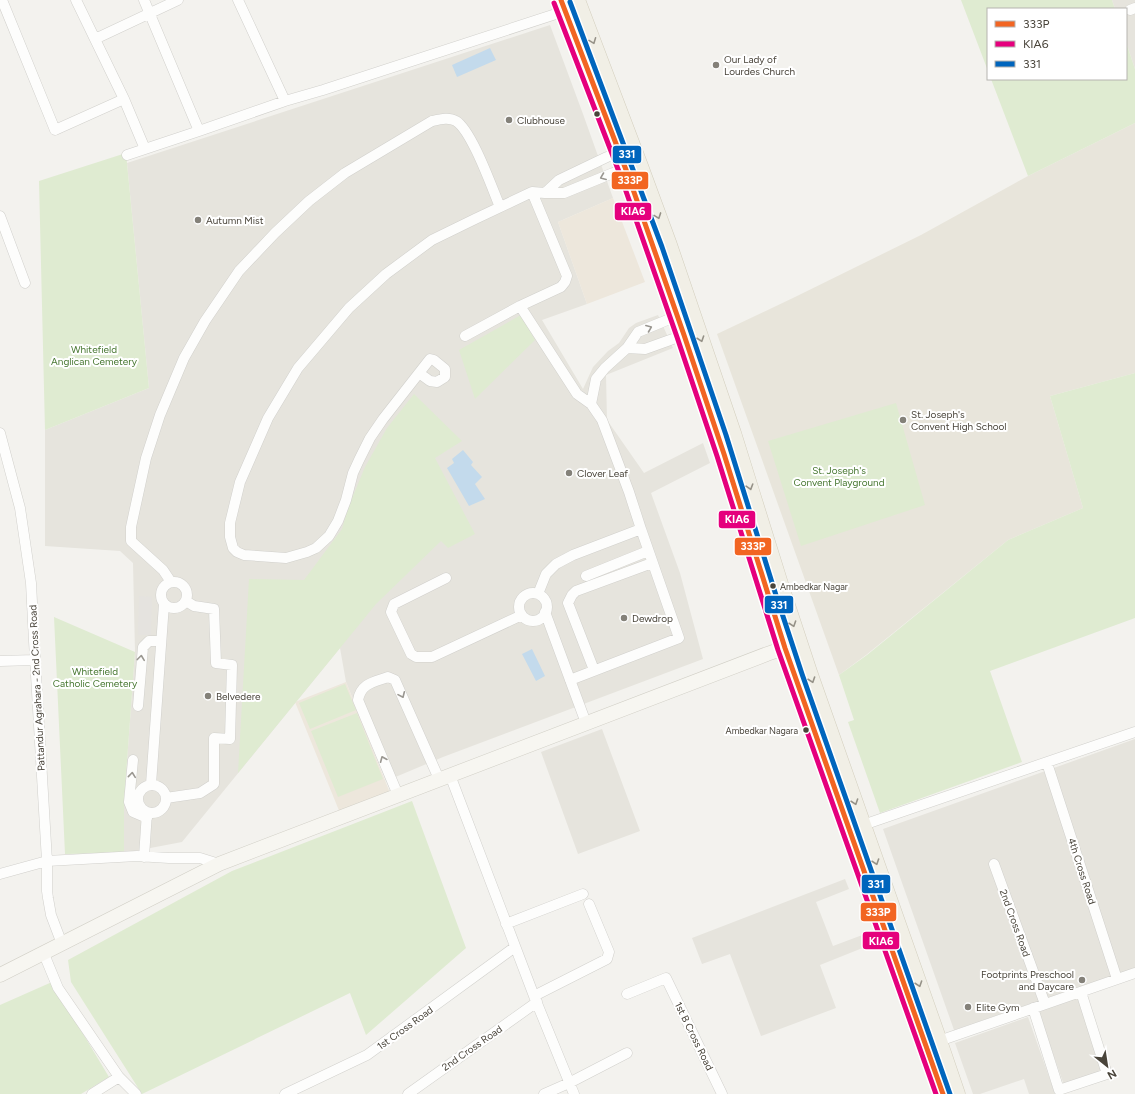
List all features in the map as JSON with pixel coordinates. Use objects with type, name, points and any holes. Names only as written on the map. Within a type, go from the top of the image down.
[{"type":"main road","points":[[577,0],[632,168],[669,245],[730,425],[781,587],[792,646],[831,775],[943,1094]]},
{"type":"main road","points":[[563,6],[626,150]]},
{"type":"main road","points":[[632,168],[628,175],[724,454],[792,646],[863,825],[957,1094]]},
{"type":"street","points":[[2,0],[55,130],[124,99]]},
{"type":"street","points":[[76,0],[124,99],[145,149]]},
{"type":"street","points":[[144,0],[199,131]]},
{"type":"street","points":[[95,39],[178,0]]},
{"type":"street","points":[[238,0],[285,101]]},
{"type":"street","points":[[127,155],[285,101],[323,90],[563,6]]},
{"type":"street","points":[[171,582],[164,570],[132,541],[131,527],[146,458],[160,415],[184,358],[205,321],[239,271],[275,233],[309,201],[345,173],[432,121],[446,118],[456,121],[467,133],[500,207]]},
{"type":"street","points":[[545,192],[559,180],[607,157],[626,150]]},
{"type":"street","points":[[418,373],[370,438],[358,460],[338,521],[329,536],[316,548],[286,558],[244,555],[236,552],[233,548],[230,537],[230,523],[240,482],[268,418],[298,368],[349,308],[386,274],[432,240],[532,192],[564,192],[613,173],[632,168]]},
{"type":"street","points":[[465,336],[520,306],[561,287],[567,276],[532,192]]},
{"type":"street","points":[[0,216],[25,283]]},
{"type":"street","points":[[520,306],[578,394],[591,404],[602,420],[629,492],[648,552],[679,638],[570,680]]},
{"type":"street","points":[[591,404],[596,379],[605,368],[627,348],[638,332],[677,316]]},
{"type":"street","points":[[627,348],[645,349],[684,335]]},
{"type":"street","name":"Pattandur Agrahara - 2nd Cross Road","points":[[0,433],[3,453],[20,508],[31,583],[48,862],[47,891],[53,921],[62,944]]},
{"type":"street","points":[[538,594],[546,574],[556,564],[573,555],[641,528]]},
{"type":"street","points":[[586,576],[648,552]]},
{"type":"street","points":[[594,670],[568,603],[572,595],[576,591],[652,563]]},
{"type":"street","points":[[446,578],[394,604],[392,612],[411,654],[416,658],[432,657],[522,615]]},
{"type":"street","points":[[151,784],[164,604],[161,595],[167,584],[171,582],[183,585],[187,592],[186,601],[180,607],[172,608],[164,604]]},
{"type":"street","points":[[530,593],[538,594],[545,600],[545,612],[542,617],[529,620],[522,615],[519,606],[525,595],[530,593]]},
{"type":"street","points":[[166,798],[200,793],[214,784],[214,738],[230,739],[232,665],[216,663],[214,609],[194,606],[186,601]]},
{"type":"street","points":[[545,612],[586,723]]},
{"type":"street","points":[[138,706],[143,647],[149,641],[161,641]]},
{"type":"street","points":[[0,975],[219,864],[771,652],[792,646]]},
{"type":"street","points":[[0,661],[35,660]]},
{"type":"street","points":[[398,795],[358,700],[359,694],[364,686],[388,677],[395,680],[444,777],[506,924],[574,1094]]},
{"type":"street","points":[[863,825],[1135,732]]},
{"type":"street","points":[[133,760],[129,802],[133,812],[147,815],[156,812],[160,810],[166,802],[166,798],[163,789],[159,786],[151,784],[141,789],[138,802],[140,807],[147,815],[144,856]]},
{"type":"street","name":"4th Cross Road","points":[[1047,763],[1117,979]]},
{"type":"street","points":[[0,874],[48,862],[144,856],[200,858],[219,864]]},
{"type":"street","name":"2nd Cross Road","points":[[994,864],[1045,1004]]},
{"type":"street","points":[[506,924],[583,894]]},
{"type":"street","name":"2nd Cross Road","points":[[408,1094],[536,999],[607,959],[609,952],[589,904]]},
{"type":"street","name":"1st Cross Road","points":[[285,1094],[367,1055],[515,947]]},
{"type":"street","points":[[44,954],[58,988],[119,1077],[136,1094]]},
{"type":"street","points":[[939,1041],[1135,973]]},
{"type":"street","name":"1st B Cross Road","points":[[627,994],[666,978],[722,1094]]},
{"type":"street","points":[[1033,1008],[1058,1090],[1107,1074],[1081,992]]},
{"type":"street","points":[[544,1094],[569,1083],[627,1053]]},
{"type":"street","points":[[92,1094],[119,1077]]},
{"type":"shaded area","points":[[1112,0],[1135,0],[1135,69],[1127,45],[1127,8],[1115,8]]},
{"type":"shaded area","points":[[550,25],[613,198],[558,222],[587,304],[542,320],[583,389],[593,367],[608,351],[619,343],[629,328],[636,323],[658,315],[673,348],[606,375],[607,420],[644,473],[703,443],[710,463],[651,493],[680,573],[703,659],[443,757],[386,781],[346,682],[340,648],[182,842],[124,853],[124,803],[135,652],[133,563],[120,551],[45,546],[45,430],[149,388],[127,163]]},
{"type":"shaded area","name":"St. Joseph's Convent High School","points":[[1135,123],[1135,373],[1050,396],[1083,508],[1008,540],[866,655],[839,675],[717,334],[921,235],[1028,176]]},
{"type":"shaded area","points":[[613,198],[645,282],[587,304],[558,222]]},
{"type":"shaded area","points":[[139,596],[152,597],[151,635],[138,635]]},
{"type":"shaded area","points":[[346,682],[390,793],[340,813],[295,702]]},
{"type":"shaded area","points":[[602,729],[640,831],[578,854],[541,752]]},
{"type":"shaded area","points":[[1135,739],[1135,968],[954,1030],[883,829]]},
{"type":"shaded area","points":[[845,879],[849,889],[816,902],[833,946],[865,934],[870,945],[820,965],[836,1008],[761,1036],[730,954],[702,964],[692,938]]},
{"type":"shaded area","points":[[1078,998],[1101,1072],[1064,1085],[1038,1011]]},
{"type":"shaded area","points":[[1028,1017],[1055,1094],[1029,1094],[1024,1079],[980,1094],[973,1094],[955,1043]]},
{"type":"green space","points":[[961,0],[1112,0],[1115,8],[987,8],[987,68]]},
{"type":"green space","points":[[1127,45],[1135,69],[1135,123],[1028,176],[991,80],[1127,80]]},
{"type":"green space","name":"Whitefield Anglican Cemetery","points":[[126,153],[149,388],[45,430],[39,181]]},
{"type":"green space","points":[[521,315],[535,340],[475,399],[459,350]]},
{"type":"green space","points":[[1135,373],[1135,618],[990,671],[1022,762],[880,813],[848,722],[854,720],[839,675],[867,655],[1008,540],[1083,508],[1050,396]]},
{"type":"green space","points":[[414,394],[462,441],[435,458],[475,534],[448,548],[441,541],[376,604],[238,773],[249,579],[304,580],[342,529],[348,508],[365,467],[387,428]]},
{"type":"green space","name":"St. Joseph's Convent Playground","points":[[896,403],[925,505],[801,546],[768,441]]},
{"type":"green space","name":"Whitefield Catholic Cemetery","points":[[54,617],[135,652],[124,803],[124,853],[65,854]]},
{"type":"green space","points":[[345,684],[356,710],[310,729],[299,703]]},
{"type":"green space","points":[[357,713],[383,779],[338,797],[311,731]]},
{"type":"green space","points":[[412,801],[466,948],[366,1035],[350,993],[142,1094],[71,982],[68,960],[232,871]]},
{"type":"green space","points":[[52,982],[109,1077],[81,1094],[0,1094],[0,1005]]},
{"type":"water","points":[[490,48],[496,60],[457,77],[452,65]]},
{"type":"water","points":[[463,450],[473,462],[471,465],[482,477],[475,484],[485,499],[469,506],[447,468],[454,463],[452,459]]},
{"type":"water","points":[[532,649],[545,676],[536,681],[522,654]]},
{"type":"transit line","name":"333P","points":[[561,0],[628,175],[684,335],[724,454],[785,648],[943,1094]]},
{"type":"transit line","name":"331","points":[[570,2],[662,247],[726,435],[802,674],[950,1094]]},
{"type":"transit line","name":"KIA6","points":[[554,3],[621,177],[717,456],[778,650],[936,1094]]},
{"type":"place","name":"Our Lady of Lourdes Church","points":[[716,65]]},
{"type":"place","name":"Clubhouse","points":[[509,120]]},
{"type":"place","name":"Autumn Mist","points":[[198,220]]},
{"type":"place","name":"St. Joseph's Convent High School","points":[[903,420]]},
{"type":"place","name":"Clover Leaf","points":[[569,473]]},
{"type":"place","name":"Ambedkar Nagar","points":[[773,586]]},
{"type":"place","name":"Dewdrop","points":[[624,618]]},
{"type":"place","name":"Belvedere","points":[[208,696]]},
{"type":"place","name":"Ambedkar Nagara","points":[[806,730]]},
{"type":"place","name":"Footprints Preschool and Daycare","points":[[1082,980]]},
{"type":"place","name":"Elite Gym","points":[[968,1007]]}]
